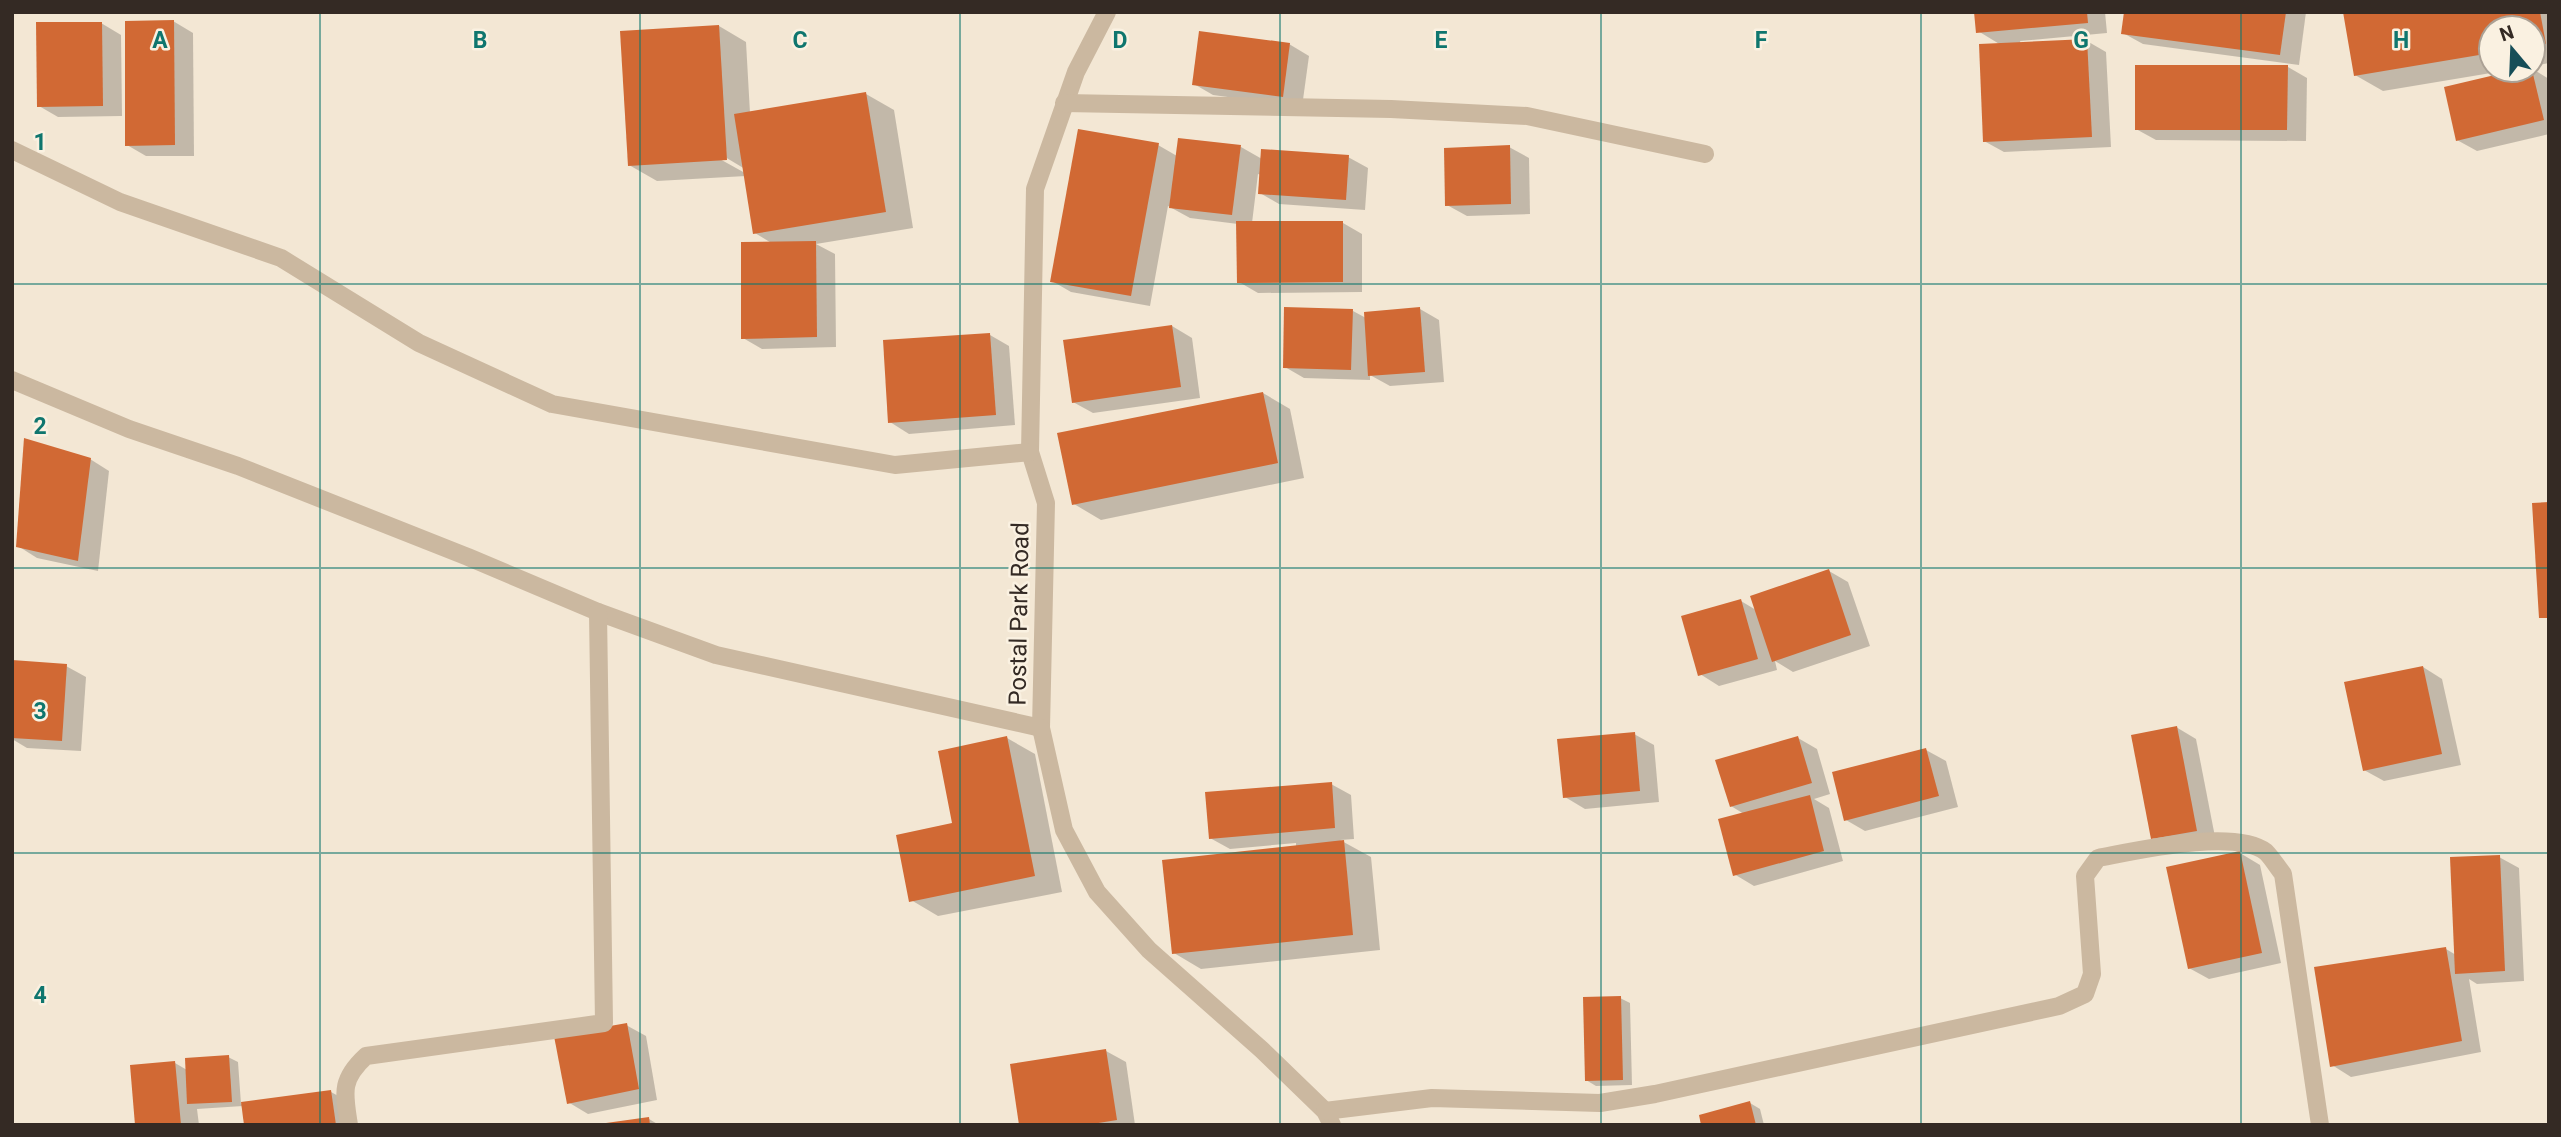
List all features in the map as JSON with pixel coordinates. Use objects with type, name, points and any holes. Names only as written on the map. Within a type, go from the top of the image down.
[{"type":"street","name":"Postal Park Road","points":[[1107,12],[1076,72],[1035,189],[1030,452],[1046,503],[1041,727],[1064,830],[1097,892],[1149,950],[1262,1050],[1328,1118]]},
{"type":"street","points":[[1064,103],[1391,109],[1527,116],[1705,154]]},
{"type":"street","points":[[12,150],[120,202],[281,258],[419,344],[552,404],[895,465],[1030,452]]},
{"type":"street","points":[[12,380],[129,429],[238,466],[429,541],[598,612],[716,655],[1041,727]]},
{"type":"street","points":[[349,1125],[344,1090],[350,1070],[366,1056],[604,1023],[598,612]]},
{"type":"street","points":[[1328,1118],[1432,1098],[1600,1103],[1655,1094],[2059,1006],[2085,994],[2092,974],[2085,876],[2098,858],[2187,842],[2244,843],[2266,852],[2283,874],[2320,1125]]},
{"type":"building","points":[[1974,12],[2087,12],[2088,23],[1976,33]]},
{"type":"building","points":[[2124,12],[2286,12],[2280,55],[2121,34]]},
{"type":"building","points":[[2343,12],[2540,12],[2477,14],[2477,55],[2354,76]]},
{"type":"building","points":[[174,20],[175,145],[125,146],[125,21]]},
{"type":"building","points":[[36,22],[102,22],[103,106],[37,107]]},
{"type":"building","points":[[719,25],[727,160],[628,166],[620,31]]},
{"type":"building","points":[[1199,31],[1290,43],[1283,97],[1192,85]]},
{"type":"building","points":[[2087,39],[2092,137],[1983,142],[1979,44]]},
{"type":"building","points":[[2135,65],[2288,65],[2287,130],[2135,130]]},
{"type":"building","points":[[2477,79],[2477,84],[2535,84],[2544,120],[2456,141],[2444,87]]},
{"type":"building","points":[[866,92],[886,212],[753,234],[734,114]]},
{"type":"building","points":[[1078,129],[1159,143],[1131,296],[1050,282]]},
{"type":"building","points":[[1178,138],[1241,145],[1232,215],[1169,208]]},
{"type":"building","points":[[1510,145],[1511,204],[1445,206],[1444,148]]},
{"type":"building","points":[[1261,149],[1349,155],[1346,200],[1258,194]]},
{"type":"building","points":[[1236,221],[1343,221],[1343,282],[1237,283]]},
{"type":"building","points":[[816,241],[817,337],[741,339],[741,242]]},
{"type":"building","points":[[1284,307],[1353,309],[1351,370],[1283,368]]},
{"type":"building","points":[[1420,307],[1425,372],[1368,376],[1364,312]]},
{"type":"building","points":[[1172,325],[1181,387],[1072,403],[1063,340]]},
{"type":"building","points":[[990,333],[996,415],[888,423],[883,340]]},
{"type":"building","points":[[1263,392],[1278,463],[1072,505],[1057,433]]},
{"type":"building","points":[[24,438],[91,458],[78,561],[16,547]]},
{"type":"building","points":[[2549,502],[2549,618],[2539,618],[2532,503]]},
{"type":"building","points":[[1829,569],[1851,635],[1772,662],[1750,596]]},
{"type":"building","points":[[1741,599],[1758,659],[1698,676],[1681,616]]},
{"type":"building","points":[[12,660],[67,664],[62,741],[12,738]]},
{"type":"building","points":[[2423,666],[2442,754],[2363,771],[2344,682]]},
{"type":"building","points":[[2177,726],[2197,831],[2151,839],[2131,735]]},
{"type":"building","points":[[1635,732],[1640,791],[1563,798],[1557,739]]},
{"type":"building","points":[[1007,736],[1035,876],[909,902],[896,835],[952,823],[938,751]]},
{"type":"building","points":[[1798,736],[1812,783],[1730,807],[1715,760]]},
{"type":"building","points":[[1926,748],[1939,796],[1844,821],[1832,772]]},
{"type":"building","points":[[1332,782],[1335,828],[1209,839],[1205,792]]},
{"type":"building","points":[[1810,795],[1824,851],[1733,876],[1718,819]]},
{"type":"building","points":[[1344,840],[1353,935],[1172,954],[1162,860]]},
{"type":"building","points":[[2240,851],[2262,953],[2188,969],[2166,867]]},
{"type":"building","points":[[2500,855],[2505,971],[2455,974],[2450,857]]},
{"type":"building","points":[[2446,947],[2462,1041],[2330,1067],[2314,967]]},
{"type":"building","points":[[1621,996],[1623,1080],[1585,1081],[1583,997]]},
{"type":"building","points":[[627,1023],[639,1089],[567,1104],[554,1036]]},
{"type":"building","points":[[1106,1049],[1117,1120],[1086,1125],[1019,1125],[1010,1064]]},
{"type":"building","points":[[229,1055],[232,1102],[187,1104],[185,1058]]},
{"type":"building","points":[[175,1061],[181,1125],[135,1125],[130,1065]]},
{"type":"building","points":[[331,1090],[336,1125],[244,1125],[241,1102]]},
{"type":"building","points":[[1750,1101],[1756,1125],[1701,1125],[1699,1115]]},
{"type":"building","points":[[649,1117],[650,1125],[606,1125],[606,1123]]}]
